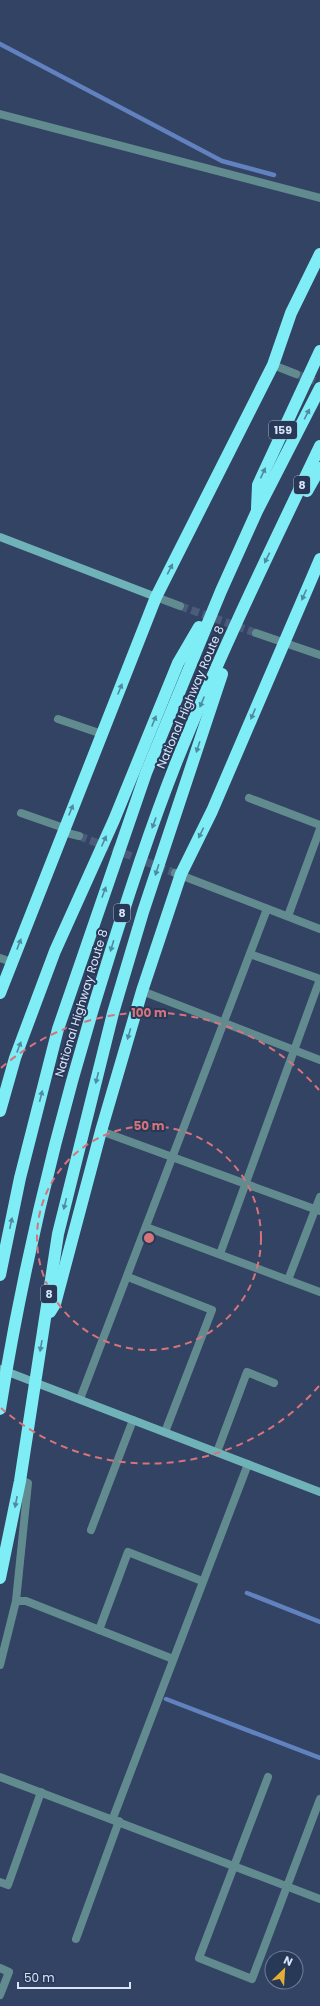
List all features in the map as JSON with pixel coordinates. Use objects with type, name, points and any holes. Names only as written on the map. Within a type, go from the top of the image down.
[{"type":"highway","points":[[0,993],[156,597],[273,365],[292,313],[320,254]]},
{"type":"highway","name":"159","points":[[257,511],[258,485],[320,351]]},
{"type":"highway","name":"National Highway Route 8","points":[[0,1275],[20,1178],[58,1029],[146,773],[221,591],[257,511],[320,388]]},
{"type":"highway","name":"National Highway Route 8","points":[[0,1409],[14,1322],[62,1117],[124,907],[176,763],[245,604],[320,446]]},
{"type":"highway","points":[[284,523],[302,500],[320,468]]},
{"type":"highway","name":"8","points":[[46,1318],[55,1304],[101,1131],[178,874],[212,811],[283,641],[320,559]]},
{"type":"highway","name":"8","points":[[0,1111],[15,1058],[55,952],[114,820],[178,663],[221,591]]},
{"type":"highway","name":"8","points":[[0,1578],[20,1480],[58,1234],[113,1013],[143,912],[245,604]]},
{"type":"street","points":[[0,114],[320,198]]},
{"type":"street","points":[[273,365],[296,374]]},
{"type":"street","points":[[0,537],[180,606]]},
{"type":"street","points":[[256,633],[283,641],[320,655]]},
{"type":"street","points":[[58,719],[102,734]]},
{"type":"street","points":[[249,798],[320,825]]},
{"type":"street","points":[[21,813],[79,836]]},
{"type":"street","points":[[288,916],[320,829]]},
{"type":"street","points":[[178,874],[320,929]]},
{"type":"street","points":[[80,1399],[128,1277],[223,1022],[267,909]]},
{"type":"street","points":[[220,1254],[320,979],[250,954]]},
{"type":"street","points":[[0,958],[12,962]]},
{"type":"street","points":[[142,991],[320,1060]]},
{"type":"street","points":[[101,1131],[318,1210]]},
{"type":"street","points":[[288,1280],[318,1210],[320,1197]]},
{"type":"street","points":[[146,1227],[320,1292]]},
{"type":"street","points":[[128,1277],[212,1310],[165,1432]]},
{"type":"street","points":[[0,1369],[320,1492]]},
{"type":"street","points":[[217,1452],[247,1372],[274,1383]]},
{"type":"street","points":[[91,1530],[133,1420]]},
{"type":"street","points":[[76,1939],[173,1659],[248,1464]]},
{"type":"street","points":[[0,1665],[16,1601],[28,1483],[20,1480]]},
{"type":"street","points":[[99,1630],[128,1552],[202,1581]]},
{"type":"street","points":[[16,1601],[26,1602],[173,1659]]},
{"type":"street","points":[[0,1777],[320,1899]]},
{"type":"street","points":[[268,1777],[199,1958],[252,1978],[320,1799]]},
{"type":"street","points":[[0,1882],[8,1885],[41,1792]]},
{"type":"street","points":[[0,1968],[9,1972],[0,1995]]},
{"type":"waterway","points":[[0,44],[222,161],[274,175]]},
{"type":"waterway","points":[[247,1593],[320,1622]]},
{"type":"waterway","points":[[166,1699],[320,1758]]},
{"type":"tunnel","points":[[296,374],[320,383]]},
{"type":"tunnel","points":[[180,606],[256,633]]},
{"type":"tunnel","points":[[79,836],[175,873]]}]
